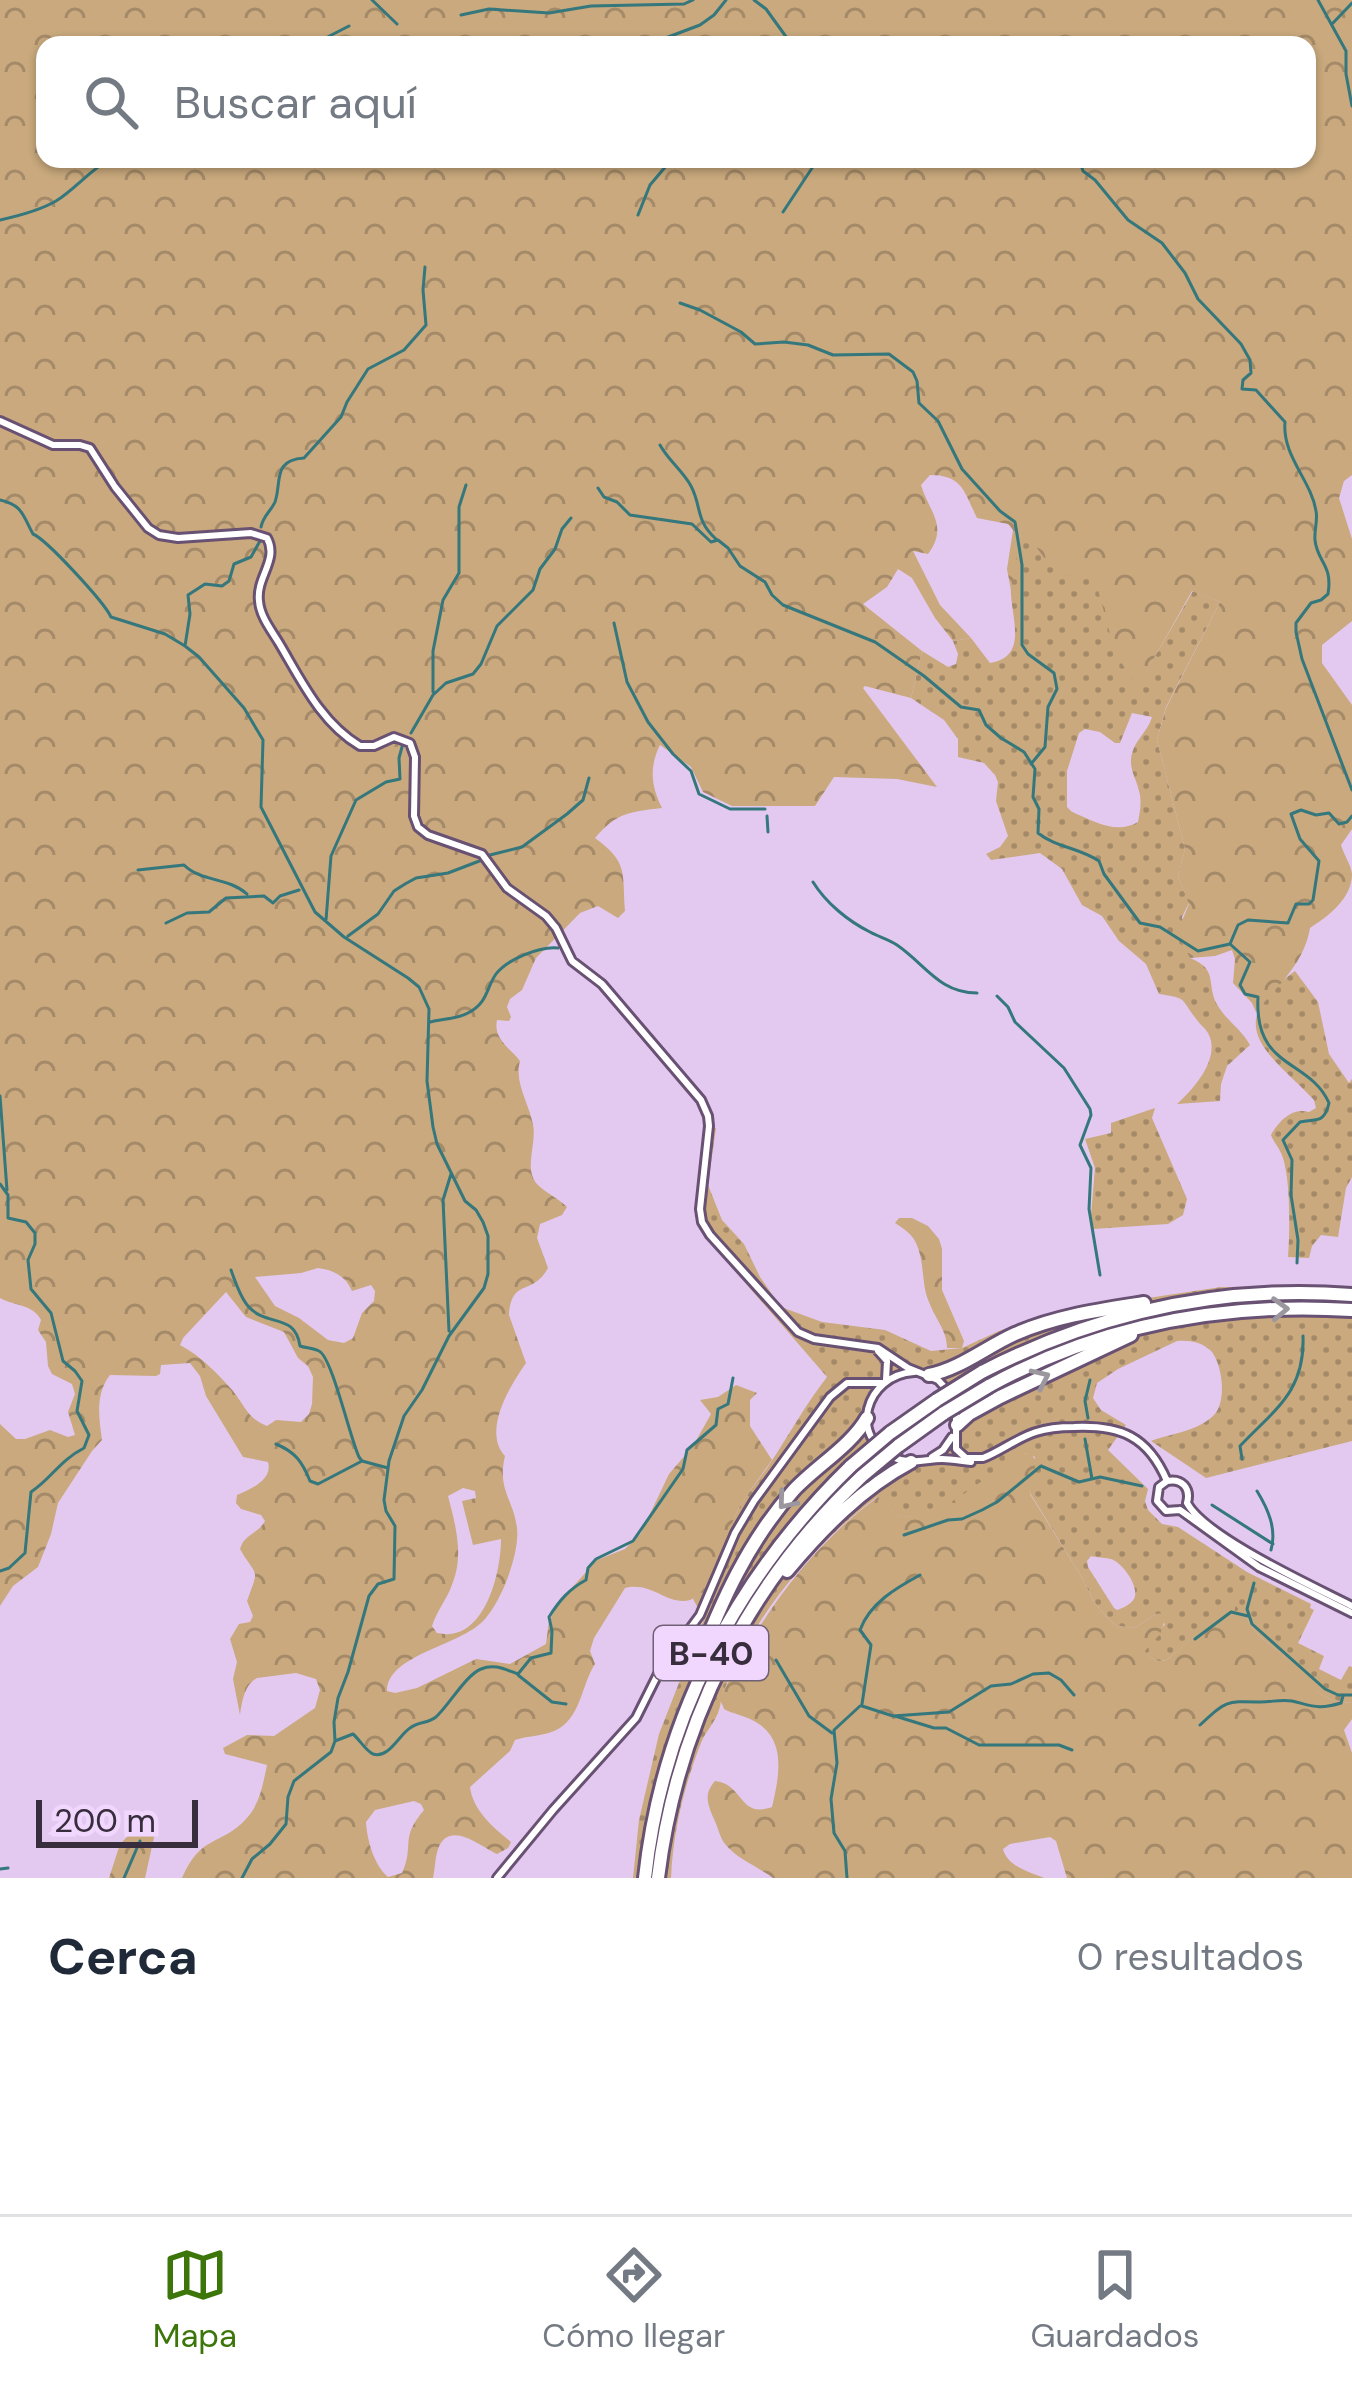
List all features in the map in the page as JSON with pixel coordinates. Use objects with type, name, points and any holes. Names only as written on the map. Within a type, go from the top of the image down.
[{"type":"highway","name":"B-40","points":[[941,1406],[1036,1362],[1205,1296],[1352,1295]]},
{"type":"highway","points":[[923,1373],[941,1372],[1050,1321],[1103,1309],[1175,1311]]},
{"type":"highway","name":"B-40","points":[[645,1878],[658,1798],[705,1664],[745,1593],[801,1517],[894,1440],[982,1372],[1067,1334],[1175,1311],[1208,1316],[1241,1311],[1352,1310]]},
{"type":"highway","points":[[955,1429],[982,1406],[1175,1311]]},
{"type":"highway","points":[[687,1723],[686,1696],[711,1628],[746,1556],[795,1490],[857,1434],[867,1418]]},
{"type":"highway","points":[[687,1723],[784,1574],[837,1517],[911,1462]]},
{"type":"highway","name":"B-40","points":[[658,1878],[687,1723]]},
{"type":"street","points":[[0,421],[53,446],[90,448],[154,533],[178,538],[251,533],[267,538],[272,553],[260,583],[260,609],[318,707],[360,746],[394,737],[410,743],[415,757],[418,827],[428,835],[479,852],[504,885],[546,916],[572,961],[612,995],[701,1100],[709,1126],[700,1209],[710,1235],[798,1332],[814,1339],[878,1348],[942,1383],[957,1409],[956,1449],[969,1459],[982,1458]]},
{"type":"street","points":[[868,1346],[887,1361],[884,1382]]},
{"type":"street","points":[[923,1373],[901,1373],[884,1382],[870,1400],[871,1435],[881,1450],[897,1459],[975,1462],[1040,1431],[1102,1426],[1141,1442],[1167,1481]]},
{"type":"street","points":[[497,1878],[636,1718],[662,1666],[700,1615],[754,1501],[834,1392],[845,1384],[884,1382]]},
{"type":"street","points":[[859,1383],[870,1400]]},
{"type":"street","points":[[926,1459],[943,1450],[955,1429]]},
{"type":"street","points":[[1180,1510],[1192,1492],[1181,1482],[1167,1481],[1159,1487],[1157,1501],[1166,1511],[1180,1510],[1255,1564],[1352,1609]]},
{"type":"street","points":[[1187,1503],[1207,1524],[1256,1556],[1352,1609]]},
{"type":"green space","points":[[0,0],[1352,0],[1352,475],[1344,481],[1339,498],[1352,539],[1352,621],[1322,645],[1322,663],[1352,705],[1352,829],[1341,845],[1352,874],[1348,891],[1331,913],[1310,928],[1296,963],[1256,1012],[1233,983],[1232,950],[1190,958],[1177,933],[1189,904],[1178,876],[1185,849],[1157,740],[1166,708],[1220,602],[1192,591],[1137,688],[1115,652],[1092,568],[1070,576],[1045,559],[1022,528],[1011,590],[1007,569],[1013,530],[1008,524],[977,518],[961,487],[941,476],[930,475],[921,485],[937,527],[934,544],[928,554],[913,551],[940,605],[971,638],[953,641],[912,578],[898,569],[887,587],[863,604],[922,651],[911,698],[863,688],[937,787],[897,779],[834,777],[815,806],[732,806],[703,792],[691,767],[660,745],[653,777],[662,808],[625,815],[595,838],[619,862],[625,911],[618,918],[598,906],[580,913],[536,958],[522,990],[510,999],[509,1021],[497,1020],[500,1038],[520,1061],[520,1085],[534,1132],[533,1177],[567,1207],[562,1215],[540,1224],[537,1238],[548,1268],[536,1282],[518,1291],[509,1315],[526,1363],[501,1409],[496,1434],[505,1456],[504,1486],[517,1528],[512,1565],[502,1592],[481,1623],[410,1660],[390,1679],[387,1691],[417,1688],[476,1659],[510,1664],[546,1644],[549,1621],[560,1601],[597,1560],[625,1549],[641,1533],[669,1474],[693,1446],[711,1414],[700,1400],[718,1397],[736,1385],[757,1393],[750,1400],[750,1426],[772,1460],[739,1508],[698,1595],[682,1601],[643,1588],[625,1588],[594,1638],[590,1651],[595,1664],[570,1719],[554,1731],[515,1740],[510,1751],[470,1787],[480,1811],[511,1842],[508,1848],[497,1854],[465,1837],[449,1836],[438,1849],[433,1878],[182,1878],[196,1854],[246,1819],[260,1794],[267,1765],[225,1754],[223,1748],[247,1735],[274,1736],[315,1708],[320,1690],[316,1679],[296,1673],[257,1678],[246,1689],[240,1715],[233,1679],[237,1662],[230,1639],[239,1624],[250,1622],[253,1616],[247,1601],[255,1577],[240,1549],[265,1521],[236,1503],[237,1495],[264,1479],[268,1462],[243,1457],[190,1363],[161,1365],[156,1376],[110,1375],[100,1398],[102,1440],[58,1503],[38,1567],[13,1586],[0,1606],[0,1424],[16,1439],[50,1430],[75,1435],[68,1412],[75,1394],[72,1384],[52,1374],[46,1342],[38,1330],[41,1320],[28,1308],[0,1298]],"holes":[[[318,1268],[343,1278],[352,1291],[371,1285],[375,1291],[353,1338],[344,1343],[328,1340],[275,1306],[255,1277]],[[226,1292],[246,1317],[284,1332],[308,1366],[313,1377],[312,1404],[301,1422],[261,1423],[215,1371],[180,1345]],[[463,1488],[475,1491],[476,1498],[462,1501],[473,1545],[501,1539],[487,1603],[467,1628],[453,1634],[437,1633],[432,1626],[458,1561],[448,1496]],[[414,1801],[424,1810],[409,1835],[402,1873],[388,1877],[379,1866],[366,1822],[375,1810]]]},
{"type":"green space","points":[[1022,526],[1045,559],[1092,567],[1137,687],[1193,591],[1220,602],[1166,707],[1157,740],[1185,849],[1178,876],[1189,903],[1182,917],[1190,958],[1209,973],[1218,1006],[1250,1045],[1227,1066],[1220,1101],[1177,1104],[1208,1063],[1208,1032],[1182,1000],[1159,994],[1146,964],[1119,941],[1102,916],[1082,905],[1062,869],[1040,853],[991,860],[986,854],[1008,836],[996,801],[995,775],[984,763],[958,757],[958,739],[944,720],[911,698],[922,651],[948,667],[956,664],[958,654],[953,641],[971,638],[990,663],[1010,652],[1015,632],[1011,586]],"holes":[[[1132,713],[1152,717],[1132,755],[1140,799],[1138,822],[1113,827],[1072,812],[1067,807],[1067,771],[1079,733],[1085,729],[1100,732],[1120,743]]]},
{"type":"green space","points":[[1295,971],[1318,1002],[1329,1054],[1349,1083],[1352,1079],[1352,1177],[1338,1237],[1321,1235],[1309,1258],[1288,1257],[1287,1175],[1271,1135],[1287,1116],[1316,1108],[1314,1100],[1268,1053],[1256,1024],[1272,990]]},
{"type":"green space","points":[[1155,1108],[1152,1118],[1187,1199],[1183,1215],[1168,1224],[1093,1229],[1095,1168],[1085,1139],[1111,1133],[1111,1123]]},
{"type":"green space","points":[[705,1127],[716,1128],[708,1185],[722,1220],[744,1244],[781,1307],[822,1322],[885,1330],[931,1351],[962,1348],[999,1331],[1065,1312],[1221,1287],[1352,1289],[1352,1441],[1206,1478],[1151,1441],[1199,1426],[1220,1403],[1222,1385],[1216,1359],[1191,1341],[1177,1341],[1118,1369],[1097,1383],[1093,1398],[1101,1410],[1126,1425],[1108,1450],[1148,1489],[1148,1510],[1162,1524],[1178,1527],[1247,1572],[1311,1604],[1314,1610],[1298,1643],[1324,1656],[1319,1669],[1341,1680],[1352,1667],[1352,1703],[1318,1692],[1232,1605],[1168,1659],[1149,1656],[1144,1651],[1165,1624],[1156,1614],[1135,1628],[1117,1626],[1094,1602],[1030,1493],[1035,1457],[1027,1453],[951,1504],[918,1516],[900,1517],[877,1497],[808,1560],[751,1637],[701,1743],[680,1809],[671,1878],[633,1878],[639,1820],[659,1734],[704,1619],[693,1599],[709,1580],[743,1502],[827,1377],[702,1233],[695,1208]],"holes":[[[905,1376],[924,1378],[940,1387],[953,1411],[944,1443],[914,1458],[898,1456],[884,1447],[872,1418],[885,1387]],[[1091,1556],[1116,1561],[1125,1570],[1135,1588],[1130,1603],[1114,1608],[1088,1567]]]},
{"type":"green space","points":[[899,1218],[928,1226],[939,1239],[942,1290],[964,1341],[962,1348],[947,1348],[927,1295],[919,1250],[895,1223]]},
{"type":"green space","points":[[1030,1452],[1036,1461],[1030,1494],[1107,1618],[1117,1626],[1135,1628],[1156,1614],[1166,1617],[1160,1634],[1145,1651],[1149,1656],[1168,1659],[1232,1604],[1318,1692],[1352,1703],[1352,1719],[1344,1730],[1352,1753],[1352,1878],[1067,1878],[1056,1841],[1050,1837],[1003,1849],[1014,1864],[1044,1878],[773,1878],[725,1844],[708,1802],[715,1781],[732,1788],[753,1808],[772,1807],[778,1759],[763,1727],[724,1709],[720,1699],[786,1588],[852,1517],[878,1497],[900,1517],[919,1515],[952,1501]]},
{"type":"green space","points":[[143,1821],[152,1824],[155,1833],[145,1878],[109,1878],[120,1844]]},
{"type":"waterway","points":[[372,0],[397,24]]},
{"type":"waterway","points":[[461,15],[489,9],[549,13],[693,0]]},
{"type":"waterway","points":[[671,36],[700,25],[726,0]]},
{"type":"waterway","points":[[754,0],[786,36]]},
{"type":"waterway","points":[[1318,0],[1346,51],[1352,106]]},
{"type":"waterway","points":[[1333,23],[1352,3]]},
{"type":"waterway","points":[[330,36],[349,26]]},
{"type":"waterway","points":[[0,220],[56,201],[96,168]]},
{"type":"waterway","points":[[638,215],[650,185],[664,168]]},
{"type":"waterway","points":[[783,212],[812,168]]},
{"type":"waterway","points":[[1082,168],[1128,220],[1162,243],[1198,299],[1250,360],[1251,373],[1242,389],[1256,390],[1285,422],[1288,446],[1313,500],[1316,547],[1329,584],[1328,594],[1311,603],[1296,623],[1296,632],[1352,790]]},
{"type":"waterway","points":[[261,527],[287,463],[304,458],[341,417],[368,369],[404,350],[426,325],[425,267]]},
{"type":"waterway","points":[[680,303],[741,332],[755,344],[808,345],[833,355],[889,354],[913,372],[919,403],[938,421],[962,469],[1015,522],[1022,565],[1022,645],[1054,673],[1057,689],[1048,707],[1045,747],[1031,764]]},
{"type":"waterway","points":[[660,445],[691,486],[702,519],[716,539]]},
{"type":"waterway","points":[[433,692],[433,651],[443,600],[459,573],[459,507],[466,485]]},
{"type":"waterway","points":[[598,488],[630,515],[692,524],[711,542],[718,540],[728,548],[740,566],[765,582],[783,605],[875,642],[961,707],[979,710],[986,725],[1024,752],[1035,769],[1038,833],[1099,861],[1140,923],[1160,927],[1198,951],[1230,944]]},
{"type":"waterway","points":[[0,500],[18,508],[33,534],[75,572],[111,617],[165,634],[185,646],[244,708],[263,740],[261,807],[315,912],[419,987],[429,1009],[427,1081],[437,1144],[488,1236],[484,1288],[449,1336],[404,1416],[389,1461],[384,1500],[395,1526],[394,1579],[378,1584],[369,1596],[338,1698],[331,1752],[294,1781],[286,1824],[252,1859],[242,1878]]},
{"type":"waterway","points":[[411,733],[433,695],[446,683],[473,674],[481,664],[497,626],[533,590],[540,569],[571,518]]},
{"type":"waterway","points":[[185,646],[188,595],[205,584],[222,586],[229,581],[234,564],[251,557],[260,541]]},
{"type":"waterway","points":[[614,623],[627,682],[648,722],[691,771],[699,794],[730,809],[765,809]]},
{"type":"waterway","points":[[326,920],[331,856],[356,800],[400,779],[402,747]]},
{"type":"waterway","points":[[490,855],[522,847],[567,814],[583,800],[589,778]]},
{"type":"waterway","points":[[1297,1263],[1292,1160],[1283,1140],[1300,1122],[1322,1118],[1329,1103],[1309,1078],[1273,1051],[1259,1021],[1258,997],[1245,994],[1240,985],[1250,962],[1230,944],[1238,925],[1248,920],[1288,923],[1296,904],[1313,900],[1319,861],[1300,839],[1291,814],[1301,810],[1329,813],[1339,824],[1352,816]]},
{"type":"waterway","points":[[767,816],[768,832]]},
{"type":"waterway","points":[[348,936],[378,914],[405,884],[482,860]]},
{"type":"waterway","points":[[138,870],[184,865],[247,894]]},
{"type":"waterway","points":[[813,882],[846,917],[897,945],[942,983],[977,993]]},
{"type":"waterway","points":[[166,923],[187,913],[209,912],[226,898],[264,896],[273,903],[299,890]]},
{"type":"waterway","points":[[430,1022],[475,1009],[496,974],[516,959],[558,948]]},
{"type":"waterway","points":[[997,996],[1015,1022],[1064,1068],[1090,1109],[1080,1145],[1091,1168],[1089,1209],[1100,1275]]},
{"type":"waterway","points":[[0,1096],[7,1190]]},
{"type":"waterway","points":[[449,1331],[443,1200],[451,1174]]},
{"type":"waterway","points":[[0,1184],[8,1195],[8,1218],[26,1222],[35,1233],[28,1260],[31,1289],[51,1313],[63,1361],[82,1381],[77,1411],[89,1435],[84,1448],[31,1492],[25,1553],[0,1571]]},
{"type":"waterway","points":[[231,1270],[240,1294],[255,1313],[286,1324],[300,1346],[324,1356],[359,1457],[388,1468]]},
{"type":"waterway","points":[[1242,1459],[1240,1446],[1293,1386],[1303,1336]]},
{"type":"waterway","points":[[335,1741],[353,1734],[370,1752],[384,1753],[410,1728],[436,1717],[475,1672],[491,1667],[518,1674],[531,1658],[551,1653],[549,1617],[569,1591],[586,1580],[596,1559],[633,1541],[683,1469],[687,1450],[716,1425],[718,1409],[728,1404],[733,1378]]},
{"type":"waterway","points":[[1088,1418],[1085,1401],[1090,1380]]},
{"type":"waterway","points":[[1085,1439],[1092,1479]]},
{"type":"waterway","points":[[276,1444],[293,1454],[310,1481],[318,1484],[362,1461]]},
{"type":"waterway","points":[[904,1535],[982,1510],[1041,1466],[1079,1482],[1100,1477],[1142,1486]]},
{"type":"waterway","points":[[1257,1491],[1270,1519],[1271,1550]]},
{"type":"waterway","points":[[1212,1505],[1273,1544]]},
{"type":"waterway","points":[[862,1704],[871,1645],[860,1630],[864,1620],[893,1591],[920,1575]]},
{"type":"waterway","points":[[1254,1583],[1247,1609],[1252,1624],[1325,1689],[1352,1695]]},
{"type":"waterway","points":[[1195,1639],[1231,1612],[1248,1616]]},
{"type":"waterway","points":[[776,1660],[809,1716],[832,1733]]},
{"type":"waterway","points":[[862,1706],[893,1716],[949,1712],[991,1686],[1049,1673],[1074,1695]]},
{"type":"waterway","points":[[518,1675],[552,1702],[566,1704]]},
{"type":"waterway","points":[[1200,1725],[1233,1702],[1288,1700],[1321,1707],[1341,1703],[1343,1696]]},
{"type":"waterway","points":[[847,1878],[845,1851],[834,1833],[831,1799],[837,1763],[834,1730],[860,1706]]},
{"type":"waterway","points":[[895,1716],[946,1728],[979,1745],[1059,1745],[1072,1750]]},
{"type":"waterway","points":[[124,1878],[140,1841]]},
{"type":"waterway","points":[[0,1869],[8,1868]]}]
